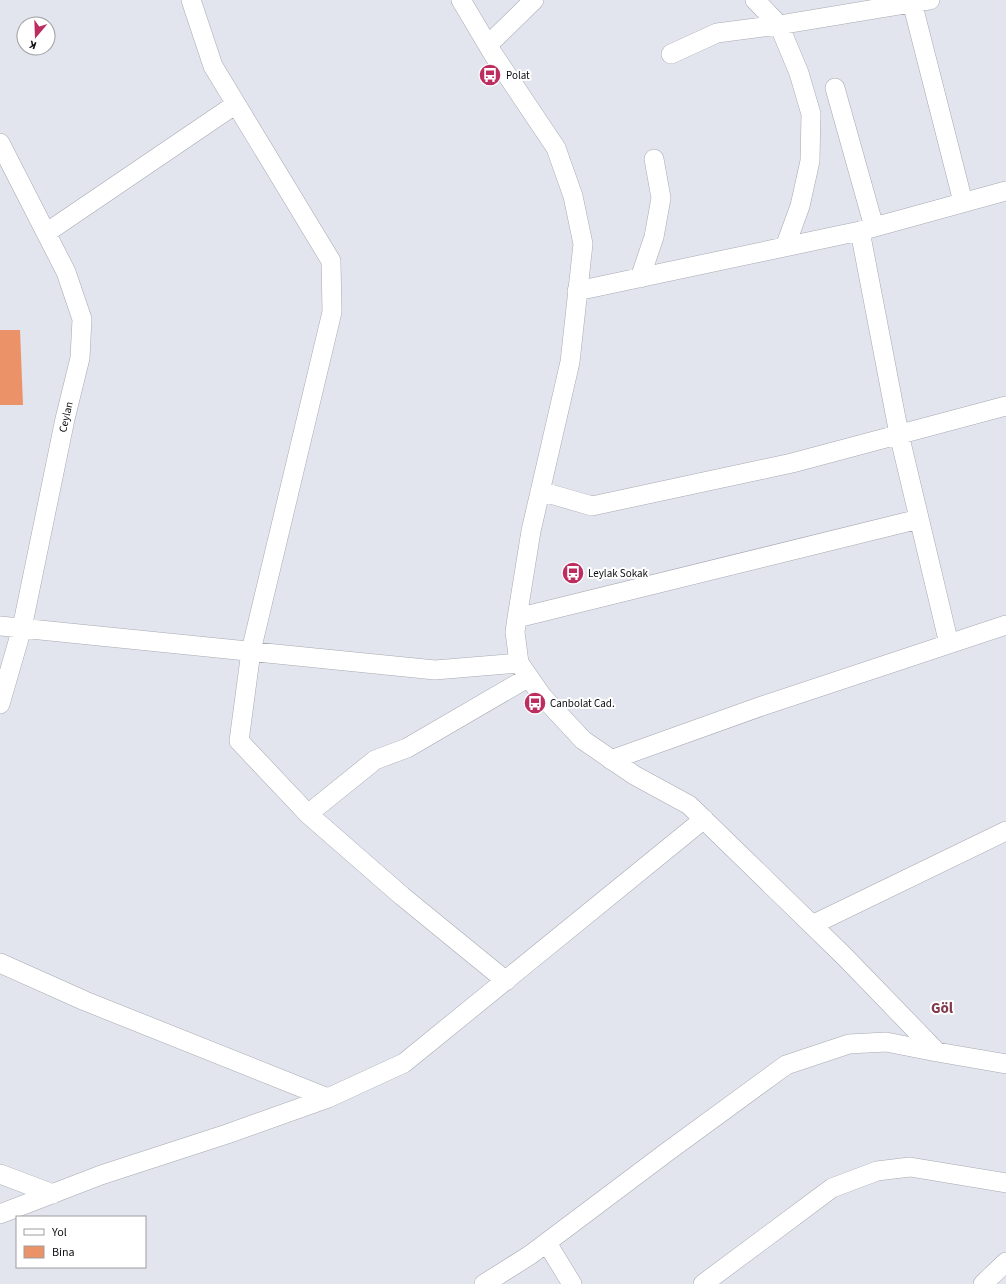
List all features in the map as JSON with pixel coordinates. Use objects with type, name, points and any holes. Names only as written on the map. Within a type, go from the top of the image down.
[{"type":"street","points":[[191,0],[214,66],[331,261],[332,312],[251,651],[238,741],[308,814],[402,896],[506,981]]},
{"type":"street","points":[[461,0],[488,45],[556,148],[573,196],[583,244],[570,362],[531,531],[515,632],[524,670],[542,696],[582,740],[634,775],[689,805],[812,925],[938,1052]]},
{"type":"street","points":[[488,45],[534,0]]},
{"type":"street","points":[[755,0],[779,25],[799,73],[811,114],[810,161],[800,206],[785,247]]},
{"type":"street","points":[[671,54],[717,33],[779,25],[921,1],[963,202]]},
{"type":"street","points":[[835,88],[867,229],[899,434],[949,644]]},
{"type":"street","points":[[46,233],[236,104]]},
{"type":"street","name":"Ceylan","points":[[0,143],[66,272],[82,319],[80,358],[65,419],[22,628],[0,704]]},
{"type":"street","points":[[640,278],[654,237],[660,198],[654,159]]},
{"type":"street","points":[[578,291],[867,229],[1006,191]]},
{"type":"street","points":[[540,491],[592,506],[792,462],[1006,406]]},
{"type":"street","points":[[517,618],[919,518]]},
{"type":"street","points":[[611,760],[762,706],[1006,625]]},
{"type":"street","points":[[0,626],[435,670],[524,670]]},
{"type":"street","points":[[308,814],[375,760],[407,748],[524,670]]},
{"type":"street","points":[[0,1214],[101,1175],[226,1134],[328,1098],[404,1063],[704,819]]},
{"type":"street","points":[[812,925],[1006,831]]},
{"type":"street","points":[[0,963],[85,1001],[328,1098]]},
{"type":"street","points":[[484,1284],[547,1243],[667,1152],[786,1065],[849,1044],[886,1042],[1006,1064]]},
{"type":"street","points":[[703,1284],[832,1188],[877,1171],[910,1167],[1006,1183]]},
{"type":"street","points":[[0,1174],[53,1194]]},
{"type":"street","points":[[547,1243],[572,1284]]},
{"type":"street","points":[[983,1284],[1006,1262]]},
{"type":"building","points":[[0,330],[20,330],[23,405],[0,405]]},
{"type":"place","name":"Polat","points":[[490,75]]},
{"type":"place","name":"Leylak Sokak","points":[[573,573]]},
{"type":"place","name":"Canbolat Cad.","points":[[535,703]]},
{"type":"district","name":"Göl","points":[[942,1008]]}]
